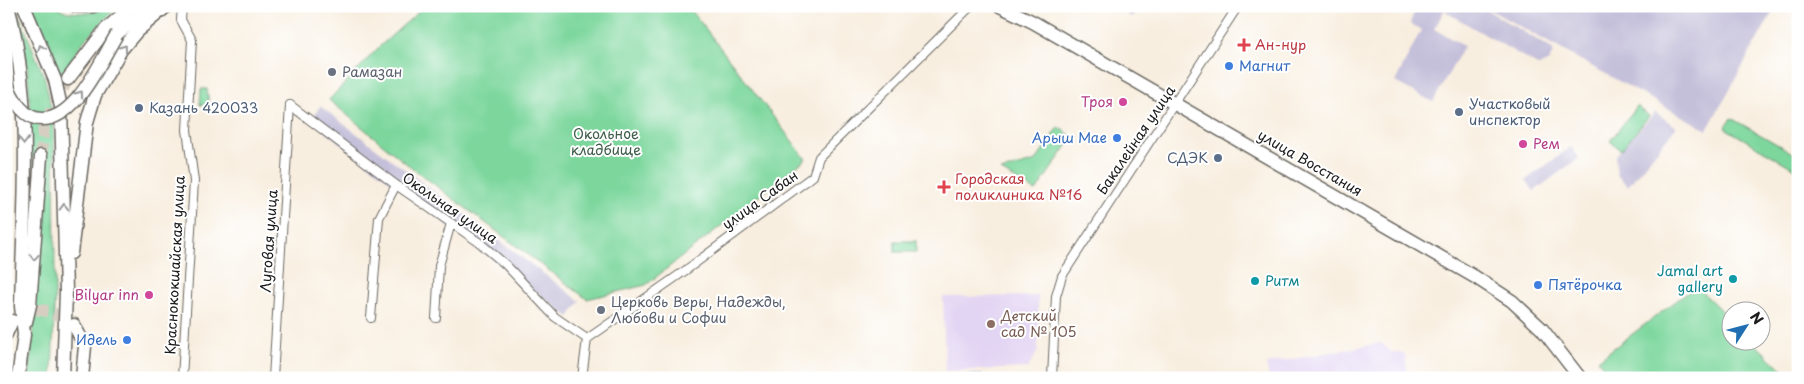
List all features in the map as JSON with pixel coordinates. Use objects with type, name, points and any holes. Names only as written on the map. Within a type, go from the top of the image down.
[{"type":"main road","points":[[8,6],[19,64],[24,120],[21,306],[24,335]]},
{"type":"main road","points":[[24,6],[54,80],[61,107],[66,291],[63,378]]},
{"type":"main road","points":[[76,6],[93,6]]},
{"type":"main road","points":[[68,79],[106,30],[132,6]]},
{"type":"main road","points":[[6,83],[16,101],[31,116],[42,119],[55,117],[63,113],[73,103],[116,34],[150,6]]},
{"type":"main road","points":[[66,291],[87,122],[95,96],[121,50],[137,31],[167,6]]},
{"type":"main road","name":"улица Восстания","points":[[1000,6],[1032,21],[1411,238],[1512,301],[1542,329],[1580,378]]},
{"type":"main road","points":[[18,378],[30,305],[41,156]]},
{"type":"main road","points":[[6,334],[12,321]]},
{"type":"main road","points":[[74,325],[85,346],[82,378]]},
{"type":"street","name":"Краснококшайская улица","points":[[182,6],[180,20],[192,40],[187,130],[194,181],[182,378]]},
{"type":"street","name":"улица Сабан","points":[[587,339],[686,270],[813,176],[819,157],[971,6]]},
{"type":"street","name":"Бакалейная улица","points":[[1052,378],[1056,296],[1062,276],[1238,6]]},
{"type":"street","name":"Окольная улица","points":[[290,105],[396,186],[480,243],[506,264],[555,317],[587,339]]},
{"type":"street","name":"Луговая улица","points":[[273,378],[290,105]]},
{"type":"street","points":[[371,318],[379,218],[396,186]]},
{"type":"street","points":[[436,318],[439,266],[451,223]]},
{"type":"street","points":[[582,378],[587,339]]},
{"type":"shaded area","points":[[1114,6],[1138,6],[1132,17]]},
{"type":"shaded area","points":[[1417,6],[1447,6],[1434,29],[1464,46],[1433,102],[1395,82],[1421,30],[1410,23]]},
{"type":"shaded area","points":[[1449,6],[1480,6],[1554,50],[1549,61],[1539,66],[1446,12]]},
{"type":"shaded area","points":[[1483,6],[1776,6],[1707,130]]},
{"type":"shaded area","points":[[320,106],[580,301],[569,317],[311,121]]},
{"type":"shaded area","points":[[1655,112],[1676,127],[1628,186],[1617,175],[1615,156]]},
{"type":"shaded area","points":[[1571,147],[1579,158],[1534,191],[1526,180]]},
{"type":"shaded area","name":"Детский сад № 105","points":[[1038,296],[1038,351],[1028,368],[945,371],[943,297]]},
{"type":"shaded area","points":[[1381,343],[1391,352],[1405,354],[1408,378],[1269,378],[1266,364]]},
{"type":"shaded area","points":[[983,374],[983,378],[887,378],[887,375]]},
{"type":"green space","points":[[32,6],[53,6],[68,12],[89,13],[118,6],[84,41],[60,75]]},
{"type":"green space","name":"Окольное кладбище","points":[[425,6],[688,6],[806,159],[646,285],[587,299],[403,161],[329,100],[379,47]]},
{"type":"green space","points":[[17,10],[45,79],[54,123],[55,283],[52,378],[29,378],[48,157],[33,155],[30,185],[28,75]]},
{"type":"green space","points":[[201,89],[207,89],[209,104],[200,105]]},
{"type":"green space","points":[[1637,106],[1649,116],[1621,150],[1610,141]]},
{"type":"green space","points":[[1731,118],[1798,156],[1798,171],[1725,128]]},
{"type":"green space","points":[[1058,127],[1073,137],[1036,191],[1001,171],[1036,161]]},
{"type":"green space","points":[[895,241],[916,241],[916,252],[895,252]]},
{"type":"green space","points":[[1696,286],[1722,311],[1722,352],[1764,352],[1791,378],[1612,378],[1598,360]]},
{"type":"tunnel","points":[[41,156],[44,125],[68,79]]},
{"type":"tunnel","points":[[19,316],[33,310],[46,311],[72,324]]},
{"type":"place","name":"Ан-нур","points":[[1244,45]]},
{"type":"place","name":"Магнит","points":[[1229,66]]},
{"type":"place","name":"Рамазан","points":[[332,72]]},
{"type":"place","name":"Троя","points":[[1123,102]]},
{"type":"place","name":"Казань 420033","points":[[139,108]]},
{"type":"place","name":"Участковый инспектор","points":[[1459,112]]},
{"type":"place","name":"Арыш Мае","points":[[1117,138]]},
{"type":"place","name":"Рем","points":[[1523,144]]},
{"type":"place","name":"СДЭК","points":[[1218,158]]},
{"type":"place","name":"Городская поликлиника №16","points":[[944,187]]},
{"type":"place","name":"Jamal art gallery","points":[[1733,279]]},
{"type":"place","name":"Ритм","points":[[1255,281]]},
{"type":"place","name":"Пятёрочка","points":[[1538,285]]},
{"type":"place","name":"Bilyar inn","points":[[149,295]]},
{"type":"place","name":"Церковь Веры, Надежды, Любови и Софии","points":[[601,310]]},
{"type":"place","name":"Детский сад № 105","points":[[991,324]]},
{"type":"place","name":"Идель","points":[[127,340]]}]
